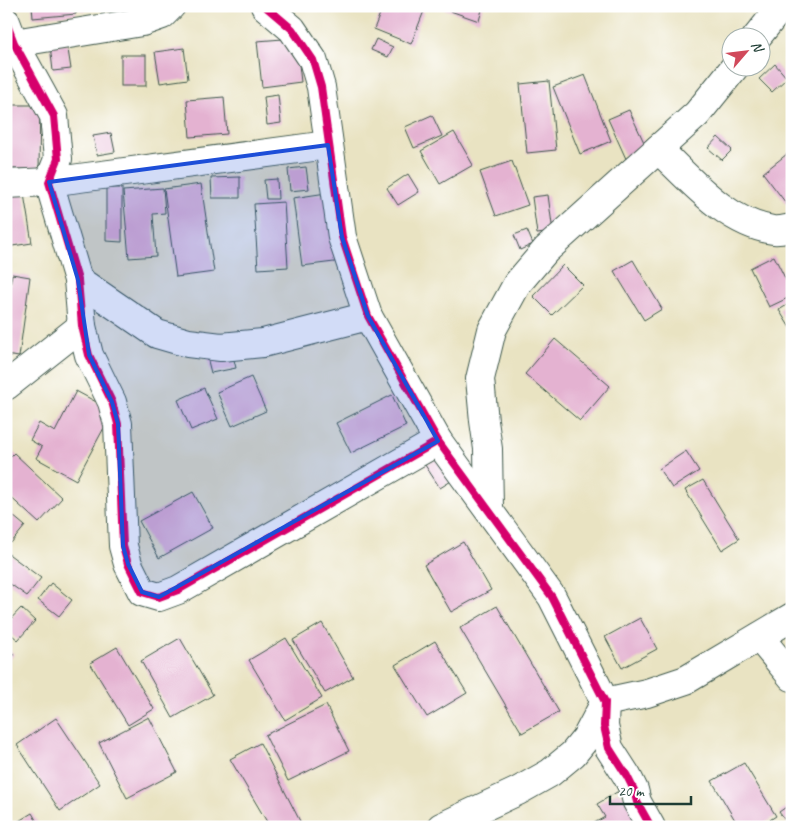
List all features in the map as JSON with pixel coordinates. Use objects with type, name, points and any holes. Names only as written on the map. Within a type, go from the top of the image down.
[{"type":"street","points":[[172,6],[162,15],[142,22],[10,33],[54,116],[58,159],[49,182],[78,280],[82,326],[89,355],[112,402],[118,424],[123,546],[128,564],[142,592],[159,597],[178,590],[438,441]]},
{"type":"street","points":[[265,6],[292,29],[314,60],[321,87],[342,237],[368,316],[438,441],[552,597],[605,702],[604,726],[610,748],[627,776],[634,790],[637,802],[651,827]]},
{"type":"street","points":[[764,28],[782,6]]},
{"type":"street","points":[[489,509],[488,450],[480,378],[492,330],[518,284],[546,250],[697,114],[726,78]]},
{"type":"street","points":[[6,184],[49,182],[328,146]]},
{"type":"street","points":[[658,150],[716,203],[736,216],[775,231],[792,228]]},
{"type":"street","points":[[78,280],[157,334],[188,344],[221,347],[263,343],[368,316]]},
{"type":"street","points":[[6,386],[82,326]]},
{"type":"street","points":[[605,702],[647,693],[686,680],[792,617]]},
{"type":"street","points":[[759,637],[792,677]]},
{"type":"street","points":[[441,827],[518,791],[550,773],[573,754],[586,738],[605,702]]},
{"type":"highlighted area","points":[[328,145],[342,237],[368,316],[438,441],[159,597],[142,592],[128,564],[123,546],[118,424],[112,402],[89,355],[78,280],[49,182]]},
{"type":"building","points":[[32,6],[76,6],[76,14],[33,18]]},
{"type":"building","points":[[80,6],[97,6],[97,7],[82,11]]},
{"type":"building","points":[[347,6],[372,6],[370,12]]},
{"type":"building","points":[[383,6],[411,6],[424,11],[411,44],[374,29]]},
{"type":"building","points":[[436,6],[483,6],[479,21]]},
{"type":"building","points":[[296,38],[301,82],[262,87],[257,41]]},
{"type":"building","points":[[376,39],[393,47],[388,57],[371,50]]},
{"type":"building","points":[[67,43],[71,69],[53,71],[50,45]]},
{"type":"building","points":[[184,48],[188,79],[160,83],[155,52]]},
{"type":"building","points":[[121,55],[146,55],[146,86],[121,86]]},
{"type":"building","points":[[775,64],[787,78],[772,92],[759,79],[770,78],[770,69]]},
{"type":"building","points":[[585,75],[611,141],[580,154],[553,87]]},
{"type":"building","points":[[549,81],[556,150],[527,153],[520,84]]},
{"type":"building","points":[[278,95],[281,123],[267,125],[264,97]]},
{"type":"building","points":[[224,97],[227,134],[190,137],[187,100]]},
{"type":"building","points":[[7,105],[40,105],[39,169],[6,169]]},
{"type":"building","points":[[629,110],[648,151],[627,161],[608,119]]},
{"type":"building","points":[[432,115],[442,136],[414,148],[405,127]]},
{"type":"building","points":[[454,132],[473,165],[440,184],[421,151]]},
{"type":"building","points":[[111,133],[115,152],[97,155],[93,136]]},
{"type":"building","points":[[718,137],[732,150],[722,160],[708,148]]},
{"type":"building","points":[[792,150],[792,206],[789,207],[763,173]]},
{"type":"building","points":[[512,161],[528,205],[496,216],[480,172]]},
{"type":"building","points":[[306,167],[309,189],[290,191],[288,169]]},
{"type":"building","points":[[408,174],[419,192],[398,205],[387,188]]},
{"type":"building","points":[[240,177],[240,198],[212,198],[211,178]]},
{"type":"building","points":[[277,179],[278,199],[266,199],[264,180]]},
{"type":"building","points":[[201,184],[214,272],[176,277],[164,189]]},
{"type":"building","points":[[106,188],[122,188],[122,242],[106,241]]},
{"type":"building","points":[[163,188],[165,213],[153,214],[156,256],[129,258],[123,191]]},
{"type":"building","points":[[333,192],[342,261],[302,266],[293,198]]},
{"type":"building","points":[[24,194],[32,243],[6,247],[6,196]]},
{"type":"building","points":[[548,195],[553,232],[537,234],[532,197]]},
{"type":"building","points":[[284,202],[288,267],[258,269],[254,204]]},
{"type":"building","points":[[527,230],[533,244],[520,250],[514,235]]},
{"type":"building","points":[[774,256],[792,292],[792,296],[769,307],[750,268]]},
{"type":"building","points":[[633,260],[662,309],[644,320],[614,271]]},
{"type":"building","points":[[563,265],[583,285],[552,315],[533,296]]},
{"type":"building","points":[[12,274],[30,277],[19,357],[6,355],[6,285],[10,286]]},
{"type":"building","points":[[792,302],[792,331],[779,310]]},
{"type":"building","points":[[555,339],[610,386],[580,421],[525,374]]},
{"type":"building","points":[[232,352],[236,368],[211,373],[207,357]]},
{"type":"building","points":[[251,377],[266,411],[232,426],[217,392]]},
{"type":"building","points":[[204,388],[218,419],[191,430],[178,400]]},
{"type":"building","points":[[76,391],[113,411],[76,480],[36,458],[42,447],[30,440],[39,423],[55,432]]},
{"type":"building","points":[[392,395],[406,426],[351,453],[336,423]]},
{"type":"building","points":[[686,451],[699,471],[672,488],[659,469]]},
{"type":"building","points":[[14,453],[62,498],[39,523],[6,493],[6,461]]},
{"type":"building","points":[[442,455],[456,478],[440,488],[425,465]]},
{"type":"building","points":[[703,480],[739,539],[722,550],[685,490]]},
{"type":"building","points":[[193,492],[213,528],[159,558],[139,521]]},
{"type":"building","points":[[6,510],[25,526],[11,543],[6,538]]},
{"type":"building","points":[[463,542],[491,590],[451,612],[424,565]]},
{"type":"building","points":[[6,552],[41,578],[27,596],[6,581]]},
{"type":"building","points":[[51,583],[72,600],[59,616],[38,600]]},
{"type":"building","points":[[497,606],[559,712],[522,733],[460,628]]},
{"type":"building","points":[[21,608],[35,621],[18,640],[6,630],[6,624]]},
{"type":"building","points":[[640,618],[657,649],[622,668],[605,637]]},
{"type":"building","points":[[322,623],[353,677],[325,693],[293,640]]},
{"type":"building","points":[[180,638],[213,695],[173,718],[141,661]]},
{"type":"building","points":[[286,638],[322,698],[285,720],[249,660]]},
{"type":"building","points":[[435,641],[467,693],[427,717],[395,665]]},
{"type":"building","points":[[117,647],[154,709],[128,725],[90,663]]},
{"type":"building","points":[[6,648],[14,654],[6,665]]},
{"type":"building","points":[[326,705],[349,751],[288,781],[265,735]]},
{"type":"building","points":[[149,717],[177,772],[127,798],[99,743]]},
{"type":"building","points":[[56,718],[100,784],[60,811],[17,745]]},
{"type":"building","points":[[260,743],[303,827],[270,827],[230,759]]},
{"type":"building","points":[[744,763],[776,816],[759,827],[739,827],[712,781]]},
{"type":"building","points":[[617,792],[632,801],[646,827],[587,827],[605,817],[597,804]]},
{"type":"building","points":[[792,803],[792,827],[790,827],[779,812]]},
{"type":"building","points":[[32,813],[40,827],[9,827]]},
{"type":"cycle path","points":[[265,6],[292,29],[313,60],[321,87],[342,237],[368,316],[438,441],[552,597],[605,702],[604,726],[609,748],[627,776],[634,790],[637,802],[651,827]]},
{"type":"cycle path","points":[[6,22],[14,43],[54,116],[58,159],[49,182],[78,280],[82,326],[89,355],[112,402],[118,424],[123,546],[128,564],[142,592],[159,597],[178,590],[438,441]]}]
